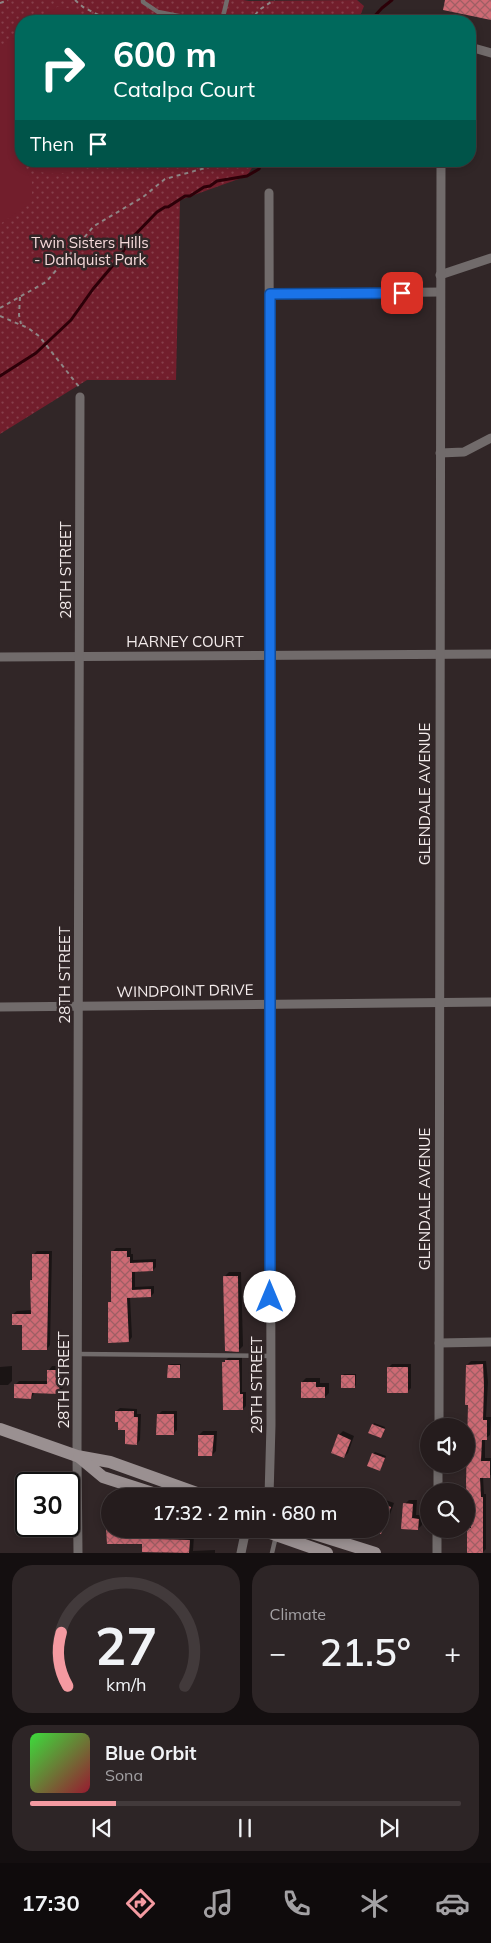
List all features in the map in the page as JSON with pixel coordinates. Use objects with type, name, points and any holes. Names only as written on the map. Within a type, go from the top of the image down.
[{"type":"main road","points":[[0,1428],[77,1456],[110,1462],[183,1488]]},
{"type":"main road","points":[[77,1456],[103,1477],[137,1488]]},
{"type":"main road","points":[[285,1538],[321,1552]]},
{"type":"main road","points":[[328,1538],[375,1553]]},
{"type":"street","points":[[476,49],[491,53]]},
{"type":"street","name":"GLENDALE AVENUE","points":[[439,1418],[441,167]]},
{"type":"street","name":"29TH STREET","points":[[268,1488],[271,1425],[269,193]]},
{"type":"street","points":[[440,275],[491,258]]},
{"type":"street","points":[[270,294],[440,292]]},
{"type":"street","name":"28TH STREET","points":[[78,1553],[80,397]]},
{"type":"street","points":[[440,453],[464,452],[491,438]]},
{"type":"street","name":"HARNEY COURT","points":[[0,657],[491,654]]},
{"type":"street","name":"WINDPOINT DRIVE","points":[[0,1007],[491,1002]]},
{"type":"street","points":[[439,1343],[491,1342]]},
{"type":"street","points":[[242,1553],[244,1538]]},
{"type":"street","points":[[437,1538],[437,1553]]},
{"type":"lane","points":[[143,0],[143,2],[158,12],[173,15]]},
{"type":"lane","points":[[223,15],[227,0]]},
{"type":"lane","points":[[78,1354],[270,1356]]},
{"type":"lane","points":[[273,1553],[276,1538]]},
{"type":"path","points":[[0,3],[8,0]]},
{"type":"path","points":[[75,0],[83,7],[98,15]]},
{"type":"path","points":[[256,15],[259,10],[274,0]]},
{"type":"path","points":[[0,308],[46,282],[94,226],[143,197],[165,179],[209,167]]},
{"type":"path","points":[[20,298],[19,315],[21,324]]},
{"type":"path","points":[[0,316],[21,324],[39,336],[81,389],[80,397]]},
{"type":"green space","name":"Twin Sisters Hills - Dahlquist Park","points":[[0,0],[357,0],[364,6],[360,15],[15,15],[15,167],[252,167],[247,176],[180,200],[176,380],[87,380],[0,434]]},
{"type":"green space","points":[[57,7],[72,10],[78,15],[46,15]]},
{"type":"green space","points":[[15,37],[15,167],[25,167],[32,183],[32,202],[0,224],[0,48]]},
{"type":"green space","points":[[31,167],[84,167],[55,174]]},
{"type":"building","points":[[445,0],[491,0],[491,20],[476,17],[476,15],[443,10]]},
{"type":"building","points":[[111,1251],[127,1251],[130,1263],[153,1262],[153,1271],[132,1272],[132,1290],[151,1289],[151,1297],[127,1298],[129,1342],[108,1343],[108,1302],[111,1302]]},
{"type":"building","points":[[32,1254],[49,1254],[47,1350],[22,1350],[22,1325],[12,1325],[12,1314],[31,1314],[30,1280],[32,1280]]},
{"type":"building","points":[[223,1276],[238,1276],[239,1352],[225,1351]]},
{"type":"building","points":[[225,1360],[239,1360],[240,1394],[243,1394],[243,1410],[223,1410],[222,1362],[225,1362]]},
{"type":"building","points":[[483,1364],[483,1420],[487,1420],[487,1440],[482,1440],[481,1461],[490,1461],[490,1478],[480,1478],[481,1497],[483,1497],[483,1553],[467,1553],[467,1538],[475,1538],[475,1483],[466,1483],[466,1473],[475,1473],[475,1418],[468,1418],[468,1405],[465,1405],[466,1365]]},
{"type":"building","points":[[168,1365],[180,1365],[180,1378],[167,1378]]},
{"type":"building","points":[[387,1367],[408,1367],[408,1393],[387,1393]]},
{"type":"building","points":[[47,1370],[58,1370],[58,1375],[60,1375],[59,1394],[32,1393],[31,1399],[14,1398],[14,1384],[47,1384]]},
{"type":"building","points":[[341,1375],[355,1375],[355,1388],[341,1388]]},
{"type":"building","points":[[301,1382],[316,1382],[316,1387],[325,1387],[325,1398],[301,1398]]},
{"type":"building","points":[[115,1411],[134,1411],[134,1417],[138,1417],[137,1445],[125,1444],[125,1430],[118,1430],[118,1422],[115,1422]]},
{"type":"building","points":[[157,1414],[174,1414],[174,1435],[156,1435]]},
{"type":"building","points":[[372,1424],[385,1429],[381,1438],[368,1433]]},
{"type":"building","points":[[338,1434],[351,1440],[344,1458],[331,1453]]},
{"type":"building","points":[[198,1435],[214,1435],[212,1456],[198,1456]]},
{"type":"building","points":[[372,1453],[385,1458],[380,1471],[367,1466]]},
{"type":"building","points":[[403,1503],[413,1504],[412,1518],[419,1519],[418,1530],[401,1529]]},
{"type":"building","points":[[107,1538],[190,1540],[189,1553],[142,1552],[142,1544],[107,1544]]},
{"type":"waterway","points":[[376,15],[392,0]]},
{"type":"waterway","points":[[0,376],[36,353],[71,320],[93,289],[120,257],[129,241],[157,212],[217,181],[247,176],[260,167]]},
{"type":"route","points":[[270,1297],[270,294],[402,293]]}]
